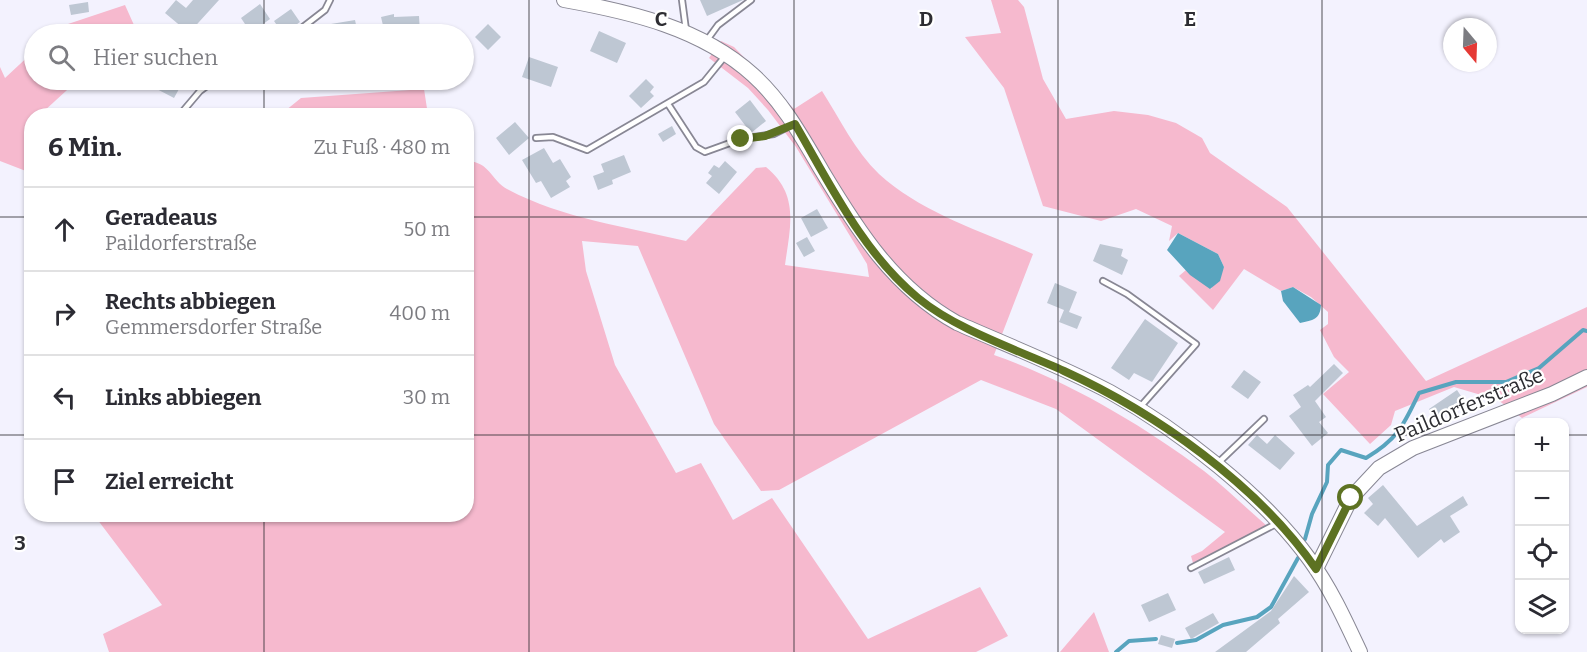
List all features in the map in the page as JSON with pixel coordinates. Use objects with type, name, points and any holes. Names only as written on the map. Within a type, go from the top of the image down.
[{"type":"main road","points":[[564,0],[633,14],[687,33],[726,55],[753,75],[795,124],[855,225],[890,271],[919,299],[957,322],[1107,391],[1139,409],[1216,466],[1279,523],[1316,569],[1341,612],[1360,652]]},
{"type":"main road","name":"Paildorferstraße","points":[[1316,569],[1351,498],[1379,468],[1413,448],[1552,394],[1587,377]]},
{"type":"lane","points":[[307,24],[325,10],[330,0]]},
{"type":"lane","points":[[682,0],[687,33]]},
{"type":"lane","points":[[705,42],[718,25],[751,0]]},
{"type":"lane","points":[[536,138],[553,137],[587,150],[704,82],[726,55]]},
{"type":"lane","points":[[186,108],[201,90]]},
{"type":"lane","points":[[668,104],[696,147],[705,152],[741,139],[774,134],[795,124]]},
{"type":"lane","points":[[1103,281],[1127,294],[1196,344],[1139,409]]},
{"type":"lane","points":[[1216,466],[1264,419]]},
{"type":"lane","points":[[1191,568],[1279,523]]},
{"type":"shaded area","points":[[991,0],[1018,0],[1024,7],[1043,79],[1066,119],[1114,111],[1148,115],[1176,123],[1202,138],[1210,153],[1287,207],[1426,381],[1587,307],[1587,387],[1522,418],[1498,400],[1454,387],[1395,411],[1391,425],[1370,444],[1323,394],[1349,372],[1334,357],[1320,330],[1328,324],[1328,312],[1311,297],[1293,287],[1281,291],[1244,269],[1213,310],[1179,276],[1186,270],[1211,289],[1224,267],[1218,254],[1178,233],[1169,241],[1172,226],[1136,209],[1101,221],[1043,206],[1004,88],[965,37],[1001,33]]},
{"type":"shaded area","points":[[125,5],[134,24],[68,24]]},
{"type":"shaded area","points":[[721,41],[734,47],[794,109],[822,91],[862,155],[896,188],[953,220],[1033,254],[994,355],[1049,377],[1103,405],[1156,437],[1204,471],[1267,526],[1193,563],[1191,556],[1202,551],[1225,532],[1056,409],[981,380],[779,490],[761,491],[714,424],[638,246],[582,241],[586,271],[615,365],[676,473],[701,463],[733,520],[772,498],[868,639],[980,587],[1008,636],[976,652],[109,652],[103,634],[162,605],[99,522],[474,522],[474,162],[486,168],[507,189],[549,207],[594,221],[686,241],[756,168],[766,167],[777,178],[788,200],[790,225],[785,265],[869,277],[867,264],[796,147],[748,88],[709,58]]},
{"type":"shaded area","points":[[24,60],[24,90],[67,90],[47,108],[24,108],[24,170],[0,161],[0,67],[5,78]]},
{"type":"shaded area","points":[[424,90],[427,108],[289,108],[301,98]]},
{"type":"shaded area","points":[[1094,612],[1109,652],[1060,652]]},
{"type":"water","points":[[1178,233],[1218,254],[1224,267],[1220,281],[1210,289],[1190,275],[1167,250]]},
{"type":"water","points":[[1293,287],[1321,305],[1319,314],[1315,318],[1300,323],[1283,301],[1281,291]]},
{"type":"building","points":[[176,0],[186,8],[193,0],[219,0],[197,24],[178,24],[165,13]]},
{"type":"building","points":[[700,0],[743,0],[707,16]]},
{"type":"building","points":[[88,2],[89,12],[71,15],[69,5]]},
{"type":"building","points":[[260,4],[270,19],[263,24],[245,24],[241,18]]},
{"type":"building","points":[[291,9],[300,22],[276,24],[274,21]]},
{"type":"building","points":[[394,14],[394,17],[419,16],[419,24],[383,24],[381,17]]},
{"type":"building","points":[[355,20],[356,24],[331,24]]},
{"type":"building","points":[[488,24],[501,37],[488,50],[475,37]]},
{"type":"building","points":[[599,31],[626,43],[617,63],[590,51]]},
{"type":"building","points":[[529,57],[558,67],[551,87],[522,77]]},
{"type":"building","points":[[646,79],[654,87],[650,92],[654,96],[641,108],[629,96]]},
{"type":"building","points":[[159,90],[178,90],[174,98]]},
{"type":"building","points":[[750,100],[766,121],[751,133],[735,112]]},
{"type":"building","points":[[515,122],[529,138],[509,155],[496,138]]},
{"type":"building","points":[[672,126],[676,134],[663,142],[658,134]]},
{"type":"building","points":[[544,148],[553,163],[560,159],[571,177],[566,181],[570,187],[551,198],[541,181],[536,183],[522,160]]},
{"type":"building","points":[[624,155],[631,172],[612,180],[613,184],[598,190],[593,176],[604,172],[601,164]]},
{"type":"building","points":[[725,161],[737,172],[719,194],[706,183],[712,176],[708,173],[714,165],[719,168]]},
{"type":"building","points":[[817,209],[828,228],[811,237],[801,218]]},
{"type":"building","points":[[807,237],[815,251],[804,257],[796,243]]},
{"type":"building","points":[[1100,244],[1123,249],[1121,256],[1128,260],[1122,275],[1093,261]]},
{"type":"building","points":[[1055,283],[1077,292],[1069,312],[1082,317],[1077,329],[1059,322],[1064,310],[1047,303]]},
{"type":"building","points":[[1145,319],[1178,343],[1152,382],[1134,373],[1129,380],[1111,368]]},
{"type":"building","points":[[1334,364],[1343,373],[1315,401],[1326,417],[1319,422],[1328,433],[1312,446],[1289,416],[1301,407],[1293,395],[1308,385],[1310,387]]},
{"type":"building","points":[[1244,370],[1261,382],[1248,399],[1231,387]]},
{"type":"building","points":[[1457,390],[1463,399],[1435,418],[1429,409]]},
{"type":"building","points":[[1257,435],[1267,444],[1275,435],[1295,453],[1280,470],[1248,445]]},
{"type":"building","points":[[1383,485],[1417,526],[1463,496],[1468,505],[1450,516],[1460,532],[1444,543],[1441,539],[1418,558],[1385,518],[1378,526],[1364,513],[1373,504],[1368,498]]},
{"type":"building","points":[[1229,557],[1235,570],[1204,584],[1198,572]]},
{"type":"building","points":[[1294,576],[1309,592],[1278,619],[1280,623],[1246,652],[1215,652],[1271,611]]},
{"type":"building","points":[[1168,593],[1176,610],[1149,622],[1141,605]]},
{"type":"building","points":[[1213,613],[1219,623],[1191,639],[1185,628]]},
{"type":"building","points":[[1161,635],[1175,639],[1172,648],[1158,644]]},
{"type":"waterway","points":[[1305,539],[1312,514],[1327,482],[1328,465],[1341,450],[1366,458],[1393,438],[1419,393],[1456,382],[1506,382],[1539,368],[1583,330],[1587,331]]},
{"type":"waterway","points":[[1177,643],[1196,640],[1223,625],[1257,617],[1271,607],[1298,558]]},
{"type":"waterway","points":[[1116,652],[1129,641],[1156,639]]},
{"type":"route","points":[[741,139],[774,134],[795,124],[855,225],[890,271],[919,299],[937,312],[957,322],[1107,391],[1169,429],[1259,503],[1294,539],[1316,569],[1351,498]]}]
